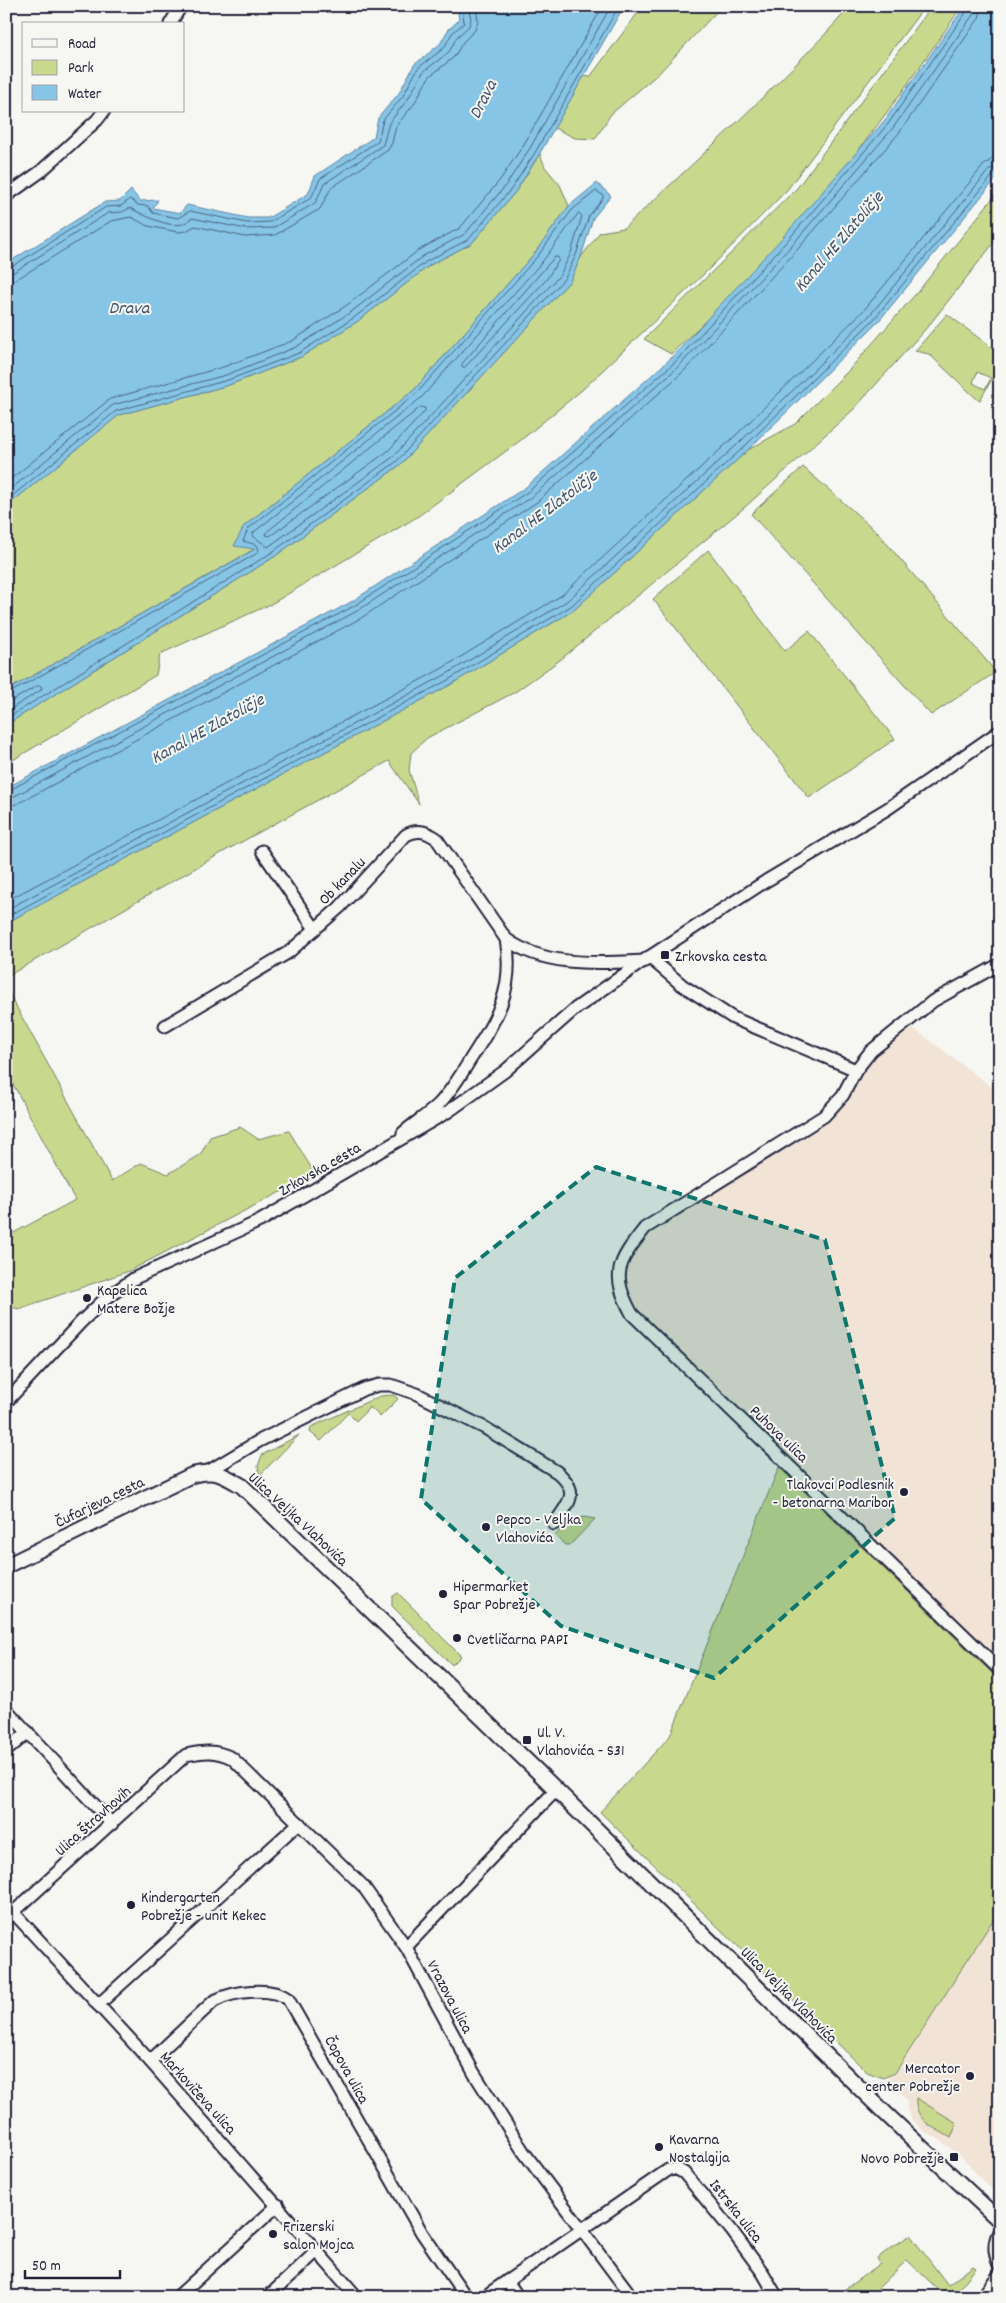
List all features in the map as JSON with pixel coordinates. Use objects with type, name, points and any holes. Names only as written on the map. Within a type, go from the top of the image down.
[{"type":"street","points":[[171,22],[181,6]]},
{"type":"street","points":[[6,196],[40,172],[97,120],[103,112]]},
{"type":"street","name":"Zrkovska cesta","points":[[6,1402],[81,1322],[105,1299],[135,1278],[260,1221],[449,1111],[505,1070],[575,1009],[647,959],[766,881],[888,809],[1000,731]]},
{"type":"street","name":"Ob kanalu","points":[[165,1026],[289,952],[340,908],[406,835],[414,831],[428,833],[436,838],[506,939],[521,950],[563,961],[647,959]]},
{"type":"street","points":[[262,851],[314,929]]},
{"type":"street","name":"Ob kanalu","points":[[383,1151],[438,1104],[462,1073],[490,1029],[503,1000],[507,984],[510,961],[506,939]]},
{"type":"street","points":[[647,959],[682,985],[733,1018],[856,1070],[871,1051],[933,1001],[1000,964]]},
{"type":"street","name":"Puhova ulica","points":[[856,1070],[843,1095],[824,1116],[645,1228],[625,1253],[619,1273],[621,1294],[632,1314],[1000,1670]]},
{"type":"street","name":"Ulica Veljka Vlahovića","points":[[209,1471],[259,1441],[364,1389],[379,1385],[391,1386],[417,1394],[485,1428],[567,1480],[571,1490],[570,1502],[554,1524]]},
{"type":"street","name":"Ulica Veljka Vlahovića","points":[[209,1471],[219,1473],[242,1486],[886,2113],[1000,2221]]},
{"type":"street","name":"Čufarjeva cesta","points":[[6,1566],[192,1475],[209,1471]]},
{"type":"street","points":[[6,1709],[112,1824]]},
{"type":"street","points":[[6,1751],[28,1732]]},
{"type":"street","name":"Ulica Štravhovih","points":[[10,1916],[186,1756],[203,1751]]},
{"type":"street","name":"Vrazova ulica","points":[[203,1751],[219,1752],[232,1758],[363,1886],[406,1947],[474,2073],[523,2151],[632,2297]]},
{"type":"street","points":[[406,1947],[556,1790]]},
{"type":"street","points":[[98,2005],[299,1824]]},
{"type":"street","name":"Markovičeva ulica","points":[[10,1916],[150,2061],[357,2297]]},
{"type":"street","name":"Čopova ulica","points":[[150,2061],[214,2001],[224,1996],[246,1992],[274,1992],[283,1995],[288,1999],[306,2028],[422,2233],[466,2297]]},
{"type":"street","name":"Istrska ulica","points":[[582,2228],[668,2170],[677,2169],[684,2173],[727,2225],[763,2273],[775,2296]]},
{"type":"street","points":[[177,2297],[278,2205]]},
{"type":"street","points":[[484,2297],[582,2228]]},
{"type":"street","points":[[1000,2233],[996,2243],[996,2253],[1000,2263]]},
{"type":"street","points":[[268,2297],[317,2252]]},
{"type":"street","points":[[984,2297],[1000,2276]]},
{"type":"street","points":[[507,2281],[518,2297]]},
{"type":"highlighted area","points":[[596,1167],[825,1240],[895,1518],[714,1678],[561,1626],[421,1499],[455,1278]]},
{"type":"shaded area","points":[[910,1026],[1000,1093],[1000,1664],[637,1310],[627,1293],[624,1275],[629,1256],[648,1233],[829,1121],[848,1098],[861,1072],[876,1054]]},
{"type":"shaded area","points":[[1000,1909],[1000,2197],[979,2177],[967,2162],[912,2120],[907,2110],[907,2101],[888,2077],[896,2073]]},
{"type":"green space","points":[[643,6],[722,6],[659,73],[611,114],[595,139],[575,138],[554,128],[584,76],[590,77]]},
{"type":"green space","points":[[851,6],[925,6],[787,190],[708,270],[582,390],[521,440],[417,517],[271,604],[160,654],[156,675],[6,764],[6,725],[274,557],[400,465],[570,281],[581,257],[600,232],[624,228],[768,92]]},
{"type":"green space","points":[[932,6],[962,6],[864,143],[811,209],[745,282],[671,354],[644,339],[797,188]]},
{"type":"green space","points":[[540,154],[545,167],[560,185],[569,206],[534,254],[414,390],[244,526],[256,548],[6,691],[6,507],[119,415],[229,385],[301,357],[358,321],[430,265],[472,243],[516,191]]},
{"type":"green space","points":[[1000,189],[1000,235],[930,324],[854,409],[745,507],[560,660],[515,692],[427,738],[411,753],[409,770],[419,804],[389,761],[225,851],[6,977],[6,923],[450,685],[574,610],[748,450],[795,424],[850,369],[920,289]]},
{"type":"green space","points":[[947,314],[1000,354],[1000,365],[980,400],[978,400],[929,354],[915,351]],"holes":[[[977,372],[991,378],[985,389],[973,383]]]},
{"type":"green space","points":[[803,467],[877,532],[996,672],[931,715],[751,514]]},
{"type":"green space","points":[[708,550],[785,651],[809,631],[895,739],[809,798],[653,599]]},
{"type":"green space","points":[[6,988],[112,1181],[141,1163],[168,1174],[200,1155],[210,1137],[240,1127],[258,1139],[289,1131],[315,1174],[129,1271],[19,1309],[6,1306],[6,1237],[75,1200],[6,1071]]},
{"type":"green space","points":[[394,1395],[398,1399],[380,1417],[370,1407],[356,1421],[348,1413],[321,1441],[310,1432],[311,1427],[380,1396]]},
{"type":"green space","points":[[299,1435],[260,1475],[258,1466],[262,1455]]},
{"type":"green space","points":[[779,1467],[1000,1681],[1000,1909],[895,2073],[883,2078],[867,2072],[600,1812],[670,1736]]},
{"type":"green space","points":[[584,1517],[595,1519],[570,1545],[565,1545],[555,1536],[567,1523]]},
{"type":"green space","points":[[398,1593],[461,1656],[452,1665],[392,1606],[392,1597]]},
{"type":"green space","points":[[916,2098],[957,2123],[951,2138],[932,2127],[922,2118],[918,2113]]},
{"type":"green space","points":[[910,2235],[948,2285],[973,2266],[976,2268],[952,2297],[942,2297],[944,2295],[907,2260],[869,2297],[834,2297],[880,2264],[877,2258]]},
{"type":"water","name":"Drava","points":[[457,6],[624,6],[540,153],[516,191],[472,243],[430,265],[358,321],[301,357],[229,385],[119,415],[6,507],[6,264],[105,202],[120,201],[131,190],[140,201],[158,200],[153,208],[180,213],[187,205],[248,218],[268,218],[308,194],[315,176],[374,137],[378,118],[399,93],[414,65],[440,44],[448,30],[459,20]]},
{"type":"water","name":"Kanal HE Zlatoličje","points":[[965,6],[1000,6],[1000,174],[878,322],[748,450],[574,610],[450,685],[6,923],[6,788],[351,602],[526,487],[671,358],[783,237],[884,121]]},
{"type":"water","points":[[597,183],[611,196],[593,218],[581,257],[570,281],[400,465],[274,557],[6,725],[6,691],[255,549],[234,546],[244,526],[414,390],[534,254],[569,206]]},
{"type":"place","name":"Zrkovska cesta","points":[[665,955]]},
{"type":"place","name":"Kapelica Matere Božje","points":[[87,1298]]},
{"type":"place","name":"Tlakovci Podlesnik - betonarna Maribor","points":[[904,1492]]},
{"type":"place","name":"Pepco - Veljka Vlahovića","points":[[486,1527]]},
{"type":"place","name":"Hipermarket Spar Pobrežje","points":[[443,1594]]},
{"type":"place","name":"Cvetličarna PAPI","points":[[457,1638]]},
{"type":"place","name":"Ul. V. Vlahovića - S31","points":[[527,1740]]},
{"type":"place","name":"Kindergarten Pobrežje - unit Kekec","points":[[131,1905]]},
{"type":"place","name":"Mercator center Pobrežje","points":[[970,2076]]},
{"type":"place","name":"Kavarna Nostalgija","points":[[659,2147]]},
{"type":"place","name":"Novo Pobrežje","points":[[954,2157]]},
{"type":"place","name":"Frizerski salon Mojca","points":[[273,2234]]}]
